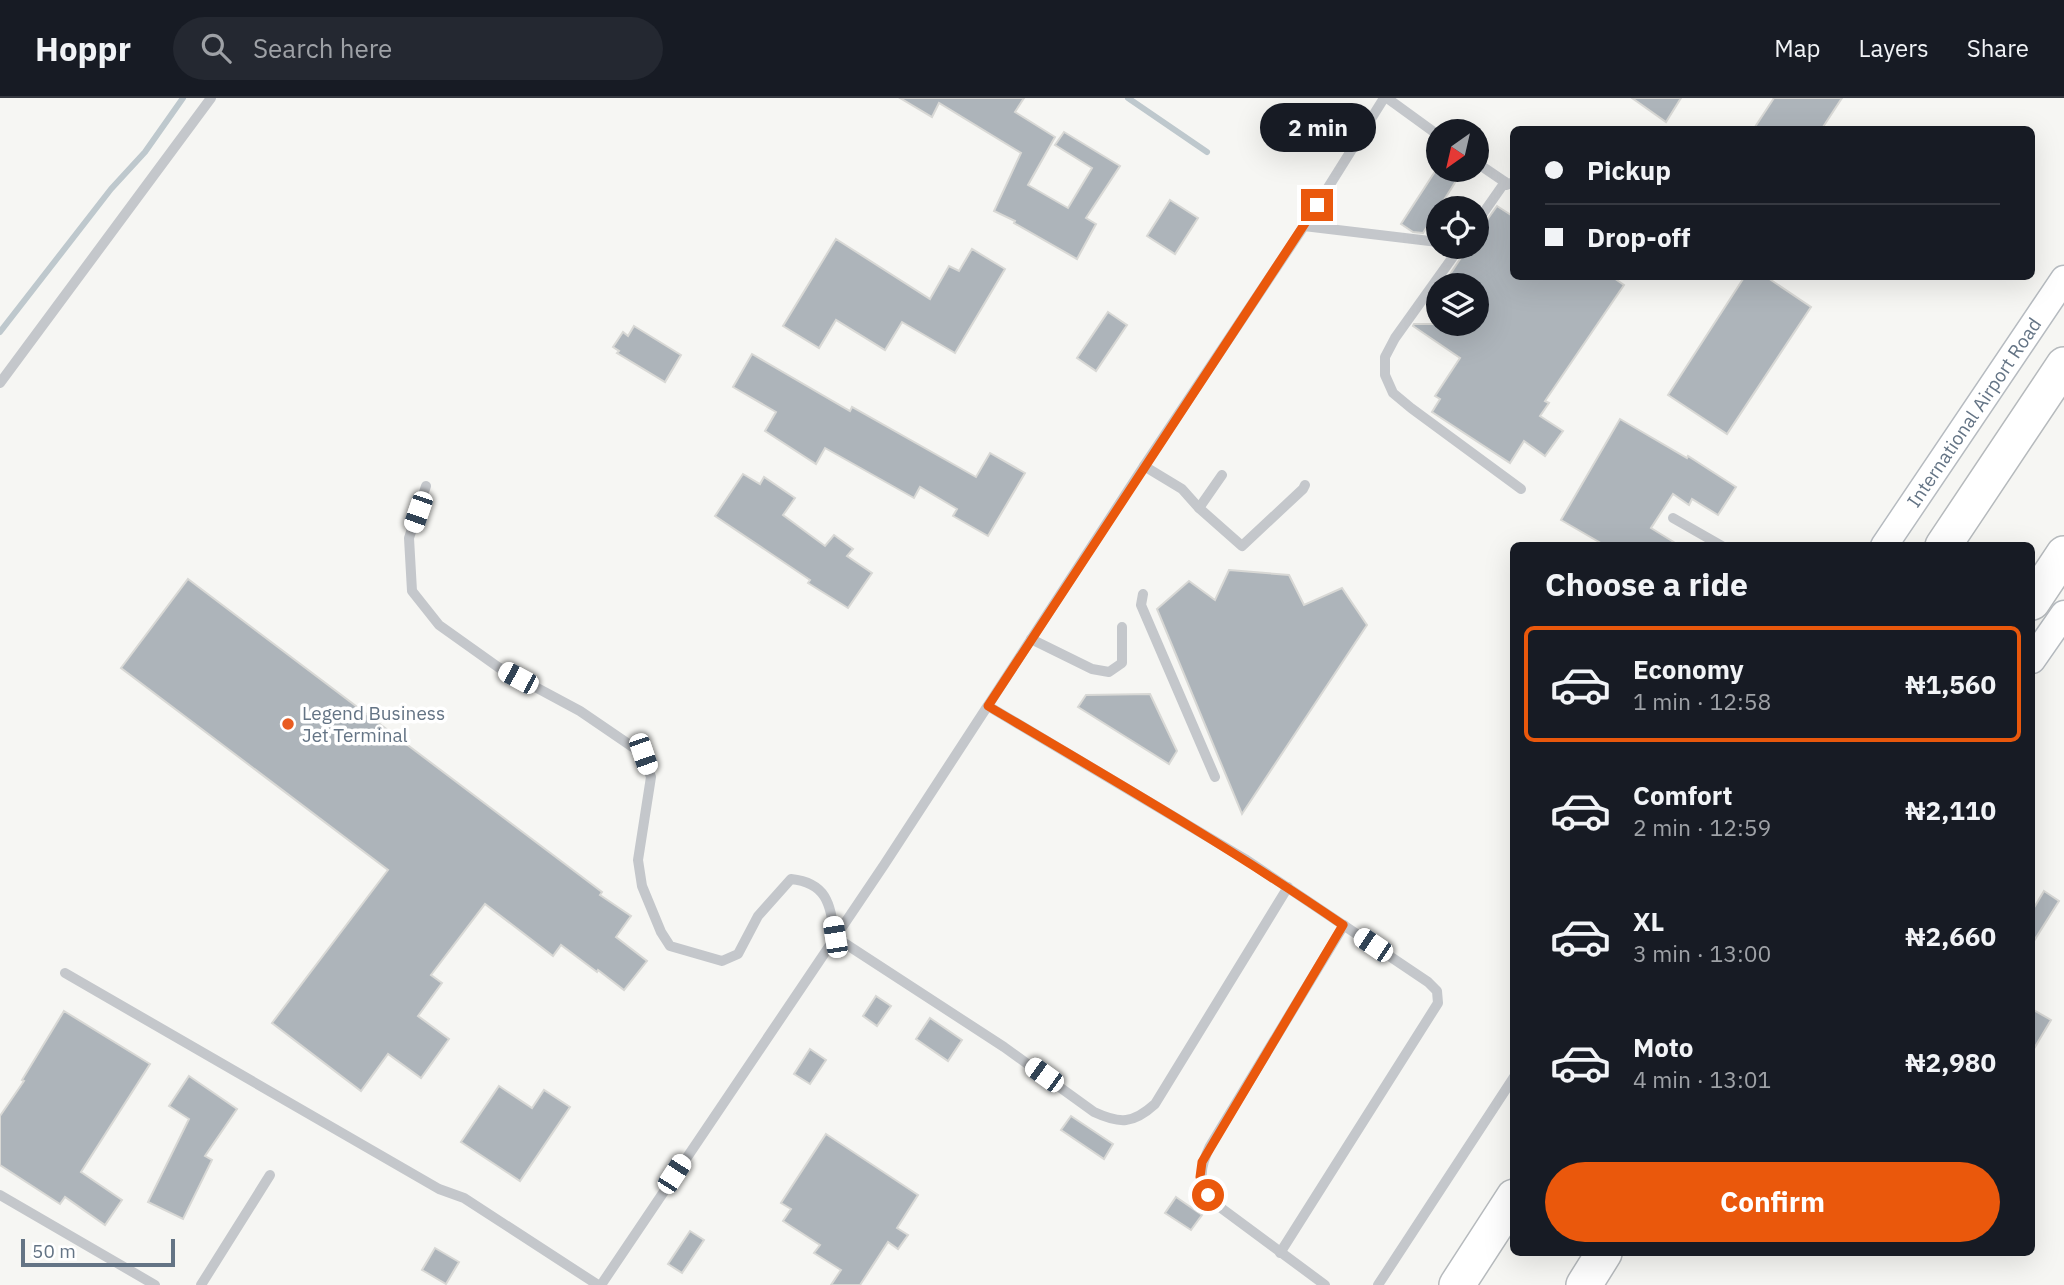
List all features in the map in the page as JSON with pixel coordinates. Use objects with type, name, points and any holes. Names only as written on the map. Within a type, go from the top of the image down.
[{"type":"highway","points":[[1946,542],[2063,366]]},
{"type":"highway","points":[[2035,598],[2064,554]]},
{"type":"highway","points":[[1457,1285],[1510,1203]]},
{"type":"highway","points":[[1584,1285],[1602,1256]]},
{"type":"main road","name":"International Airport Road","points":[[1887,542],[2064,279]]},
{"type":"main road","points":[[2035,656],[2064,614]]},
{"type":"lane","points":[[0,383],[211,98]]},
{"type":"lane","points":[[65,972],[439,1189],[464,1198],[599,1285],[988,706],[1304,226],[1385,98],[1426,127]]},
{"type":"lane","points":[[1489,170],[1509,182],[1489,207]]},
{"type":"lane","points":[[1304,226],[1426,241]]},
{"type":"lane","points":[[1451,259],[1395,338],[1385,357],[1385,375],[1393,393],[1521,489]]},
{"type":"lane","points":[[1144,466],[1182,489],[1242,547],[1305,485]]},
{"type":"lane","points":[[1199,508],[1222,475]]},
{"type":"lane","points":[[426,486],[409,538],[412,592],[439,625],[498,667],[580,711],[643,754],[651,777],[638,860],[642,886],[661,932],[670,946],[722,961],[738,954],[758,916],[791,878],[807,880],[820,889],[831,910],[835,937],[1004,1047],[1094,1112],[1107,1118],[1126,1121],[1141,1117],[1155,1104],[1288,887]]},
{"type":"lane","points":[[1673,518],[1715,542]]},
{"type":"lane","points":[[1143,594],[1141,605],[1215,777]]},
{"type":"lane","points":[[1031,639],[1092,669],[1108,672],[1122,663],[1122,627]]},
{"type":"lane","points":[[988,706],[1202,832],[1288,887],[1428,982],[1437,991],[1437,1003],[1280,1253]]},
{"type":"lane","points":[[1325,1285],[1217,1205],[1208,1195],[1200,1177],[1202,1162],[1343,925]]},
{"type":"lane","points":[[1378,1285],[1510,1083]]},
{"type":"lane","points":[[201,1285],[270,1175]]},
{"type":"lane","points":[[0,1195],[155,1285]]},
{"type":"building","points":[[900,98],[1024,98],[1015,112],[1055,137],[1028,185],[1068,208],[1092,168],[1055,145],[1064,132],[1120,166],[1086,218],[1096,224],[1077,259],[994,211],[1021,153],[939,103],[932,117]]},
{"type":"building","points":[[1632,98],[1681,98],[1666,122]]},
{"type":"building","points":[[1774,98],[1842,98],[1824,126],[1756,126]]},
{"type":"building","points":[[1428,182],[1455,182],[1446,196],[1426,196],[1426,228],[1423,233],[1413,232],[1401,224]]},
{"type":"building","points":[[1170,200],[1198,218],[1175,254],[1147,236]]},
{"type":"building","points":[[1497,206],[1510,214],[1510,280],[1617,280],[1624,285],[1545,401],[1549,403],[1540,416],[1563,431],[1545,456],[1524,441],[1510,463],[1432,412],[1440,399],[1435,396],[1460,358],[1428,336],[1489,336],[1489,273],[1451,273],[1460,259],[1489,259],[1489,217]]},
{"type":"building","points":[[836,239],[930,299],[949,266],[959,271],[972,249],[1005,269],[955,353],[902,322],[885,350],[836,320],[819,348],[783,326]]},
{"type":"building","points":[[1742,280],[1771,280],[1811,307],[1727,434],[1668,395]]},
{"type":"building","points":[[1108,312],[1127,325],[1096,371],[1077,358]]},
{"type":"building","points":[[1426,324],[1426,335],[1413,326]]},
{"type":"building","points":[[634,326],[681,355],[665,382],[617,353],[619,351],[613,347],[623,332],[628,336]]},
{"type":"building","points":[[752,354],[850,411],[852,407],[976,477],[990,453],[1025,473],[988,536],[953,516],[957,509],[920,487],[914,498],[825,448],[816,464],[765,431],[776,412],[733,387]]},
{"type":"building","points":[[1620,419],[1687,458],[1688,456],[1736,487],[1718,515],[1692,499],[1689,505],[1673,494],[1651,528],[1674,542],[1599,542],[1561,520]]},
{"type":"building","points":[[743,474],[760,484],[764,477],[795,498],[783,515],[825,546],[834,535],[853,549],[847,556],[872,573],[848,608],[808,583],[810,580],[715,516]]},
{"type":"building","points":[[1229,570],[1289,575],[1304,605],[1342,588],[1367,625],[1242,814],[1157,609],[1189,581],[1215,600]]},
{"type":"building","points":[[188,579],[631,916],[616,937],[647,961],[624,990],[561,945],[553,956],[485,904],[431,975],[442,983],[418,1016],[449,1039],[421,1078],[388,1054],[361,1091],[272,1023],[388,870],[121,668]]},
{"type":"building","points":[[1150,694],[1177,751],[1169,764],[1078,707],[1086,695]]},
{"type":"building","points":[[2044,891],[2059,901],[2035,939],[2035,906]]},
{"type":"building","points":[[876,996],[891,1006],[877,1026],[863,1016]]},
{"type":"building","points":[[64,1011],[150,1064],[81,1172],[122,1200],[105,1225],[65,1197],[60,1204],[0,1165],[0,1116],[24,1081],[22,1080]]},
{"type":"building","points":[[2035,1011],[2051,1020],[2035,1047]]},
{"type":"building","points":[[930,1018],[962,1040],[948,1061],[916,1039]]},
{"type":"building","points":[[810,1049],[826,1060],[810,1084],[794,1074]]},
{"type":"building","points":[[189,1076],[237,1109],[205,1156],[212,1160],[183,1219],[148,1202],[189,1119],[169,1106]]},
{"type":"building","points":[[499,1086],[532,1108],[544,1090],[570,1107],[520,1181],[461,1142]]},
{"type":"building","points":[[1071,1116],[1113,1144],[1104,1159],[1061,1130]]},
{"type":"building","points":[[826,1134],[918,1195],[897,1228],[908,1235],[898,1249],[888,1242],[860,1285],[831,1285],[841,1270],[814,1253],[820,1245],[783,1221],[791,1209],[781,1203]]},
{"type":"building","points":[[1176,1197],[1202,1215],[1191,1230],[1165,1213]]},
{"type":"building","points":[[690,1231],[704,1240],[682,1273],[668,1264]]},
{"type":"building","points":[[435,1248],[459,1262],[446,1284],[422,1270]]},
{"type":"waterway","points":[[0,332],[111,189],[145,152],[183,98]]},
{"type":"waterway","points":[[1128,98],[1207,152]]},
{"type":"place","name":"Legend Business Jet Terminal","points":[[288,724]]},
{"type":"route","points":[[1208,1195],[1200,1177],[1202,1162],[1343,925],[1202,832],[988,706],[1317,205]]}]
